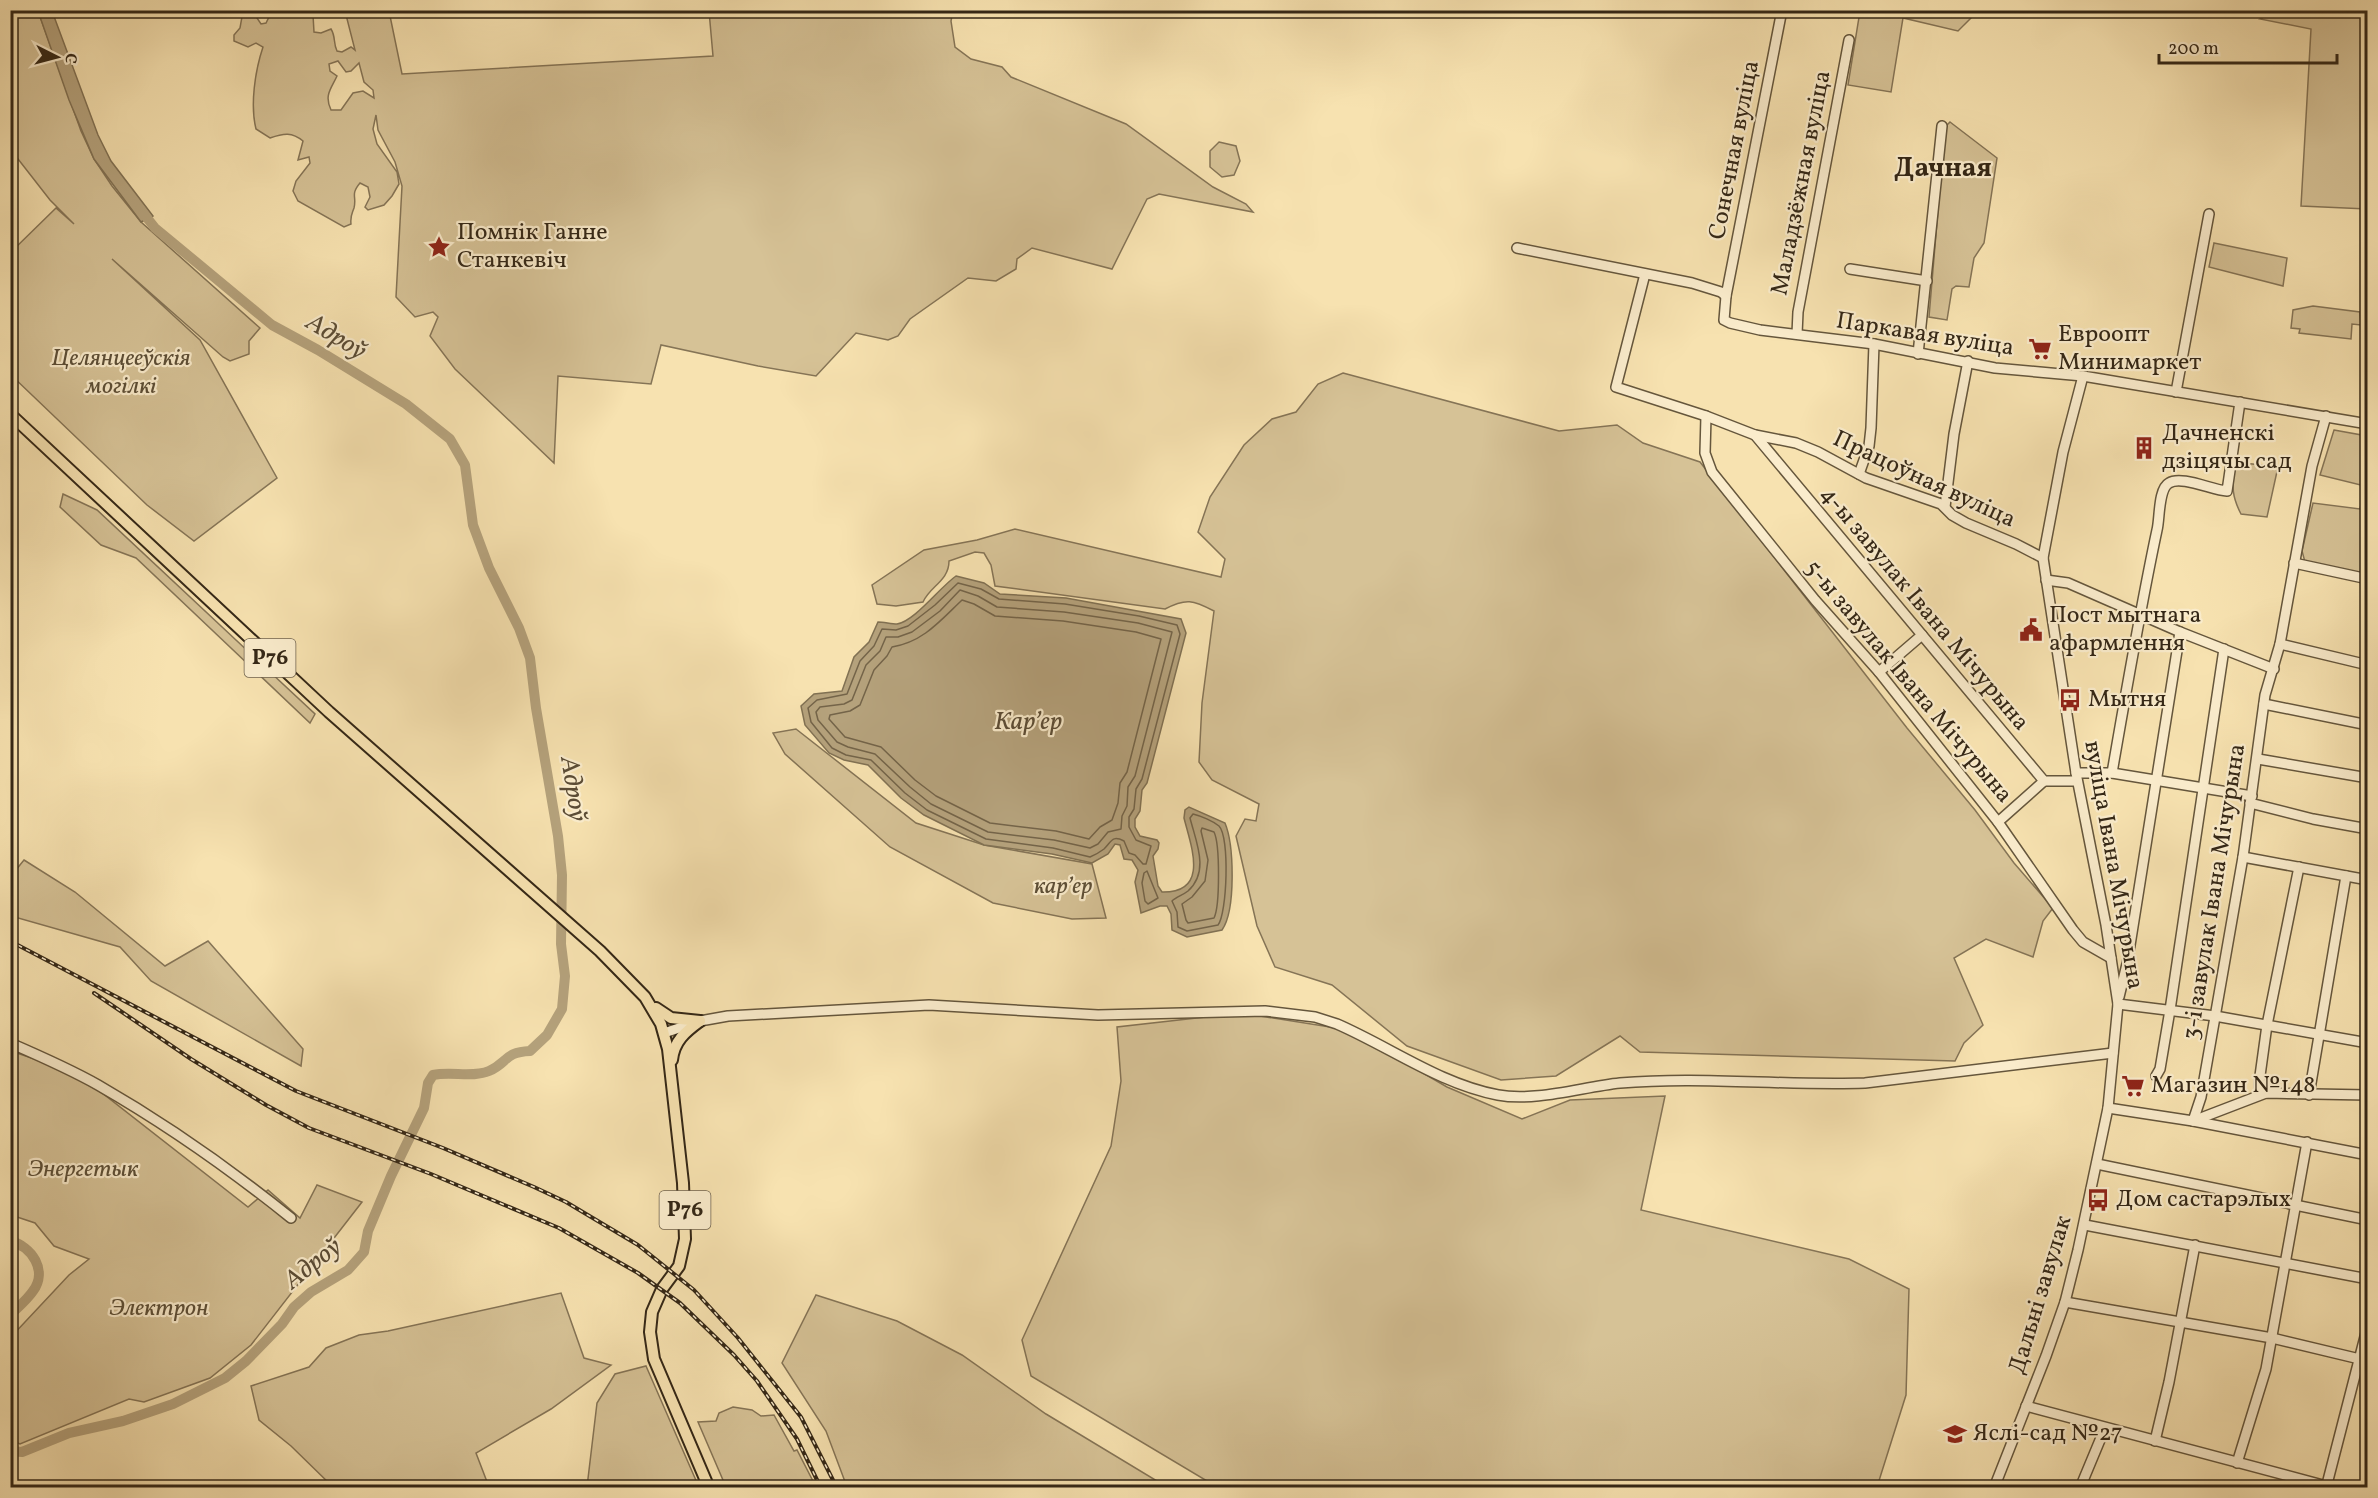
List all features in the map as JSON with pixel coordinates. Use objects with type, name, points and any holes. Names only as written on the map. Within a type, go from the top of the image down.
[{"type":"main road","name":"Р76","points":[[10,414],[329,712],[600,951],[645,997],[663,1029],[670,1069],[683,1183],[685,1228],[679,1266],[663,1289],[652,1312],[650,1343],[662,1378],[709,1488]]},
{"type":"main road","points":[[645,997],[666,1016],[696,1021]]},
{"type":"main road","points":[[670,1069],[675,1045],[696,1021]]},
{"type":"street","name":"Сонечная вуліца","points":[[1782,10],[1726,296],[1724,320],[1730,323],[1797,334]]},
{"type":"street","name":"Маладзёжная вуліца","points":[[1797,334],[1798,312],[1849,40]]},
{"type":"street","points":[[1918,354],[1942,126]]},
{"type":"street","points":[[2176,392],[2209,214]]},
{"type":"street","points":[[1517,248],[1692,283],[1712,288],[1726,296]]},
{"type":"street","points":[[1850,269],[1927,281]]},
{"type":"street","name":"Працоўная вуліца","points":[[1645,274],[1616,387],[1706,416],[1755,435],[1796,443],[1866,478],[1945,507],[1952,515],[1966,523],[2043,558]]},
{"type":"street","name":"Паркавая вуліца","points":[[1797,334],[1874,344],[1995,368],[2083,376],[2367,423]]},
{"type":"street","points":[[1859,474],[1869,446],[1874,344]]},
{"type":"street","points":[[1945,507],[1954,434],[1968,361]]},
{"type":"street","name":"вуліца Івана Мічурына","points":[[2083,376],[2063,452],[2043,558],[2077,778],[2118,1004],[2108,1108]]},
{"type":"street","points":[[2112,773],[2165,486],[2177,480],[2227,492],[2240,402]]},
{"type":"street","name":"5-ы завулак Івана Мічурына","points":[[1706,416],[1705,453],[1712,472],[1815,600],[1879,672],[1998,822],[2073,930],[2083,942],[2111,958]]},
{"type":"street","name":"3-і завулак Івана Мічурына","points":[[2193,1121],[2201,1097],[2243,857],[2264,704],[2280,644],[2312,466],[2326,416]]},
{"type":"street","name":"4-ы завулак Івана Мічурына","points":[[1755,435],[2044,781]]},
{"type":"street","points":[[1764,446],[1771,437]]},
{"type":"street","points":[[2294,563],[2367,579]]},
{"type":"street","points":[[2046,580],[2068,583],[2180,632],[2274,669]]},
{"type":"street","points":[[2180,632],[2127,964],[2118,1004],[2215,1016],[2367,1043]]},
{"type":"street","points":[[1879,672],[1922,636]]},
{"type":"street","points":[[2280,644],[2367,666]]},
{"type":"street","points":[[2156,1076],[2160,1068],[2170,1010],[2224,650]]},
{"type":"street","points":[[2264,704],[2367,725]]},
{"type":"street","points":[[2258,759],[2367,778]]},
{"type":"street","points":[[1998,822],[2044,781],[2112,773],[2203,787],[2313,819],[2367,829]]},
{"type":"street","points":[[2243,857],[2367,880]]},
{"type":"street","points":[[2266,1093],[2259,1087],[2259,1083],[2267,1025],[2299,867]]},
{"type":"street","points":[[2309,1095],[2346,876]]},
{"type":"street","points":[[663,1029],[696,1021],[751,1014],[929,1005],[1098,1015],[1193,1011],[1285,1012],[1315,1017],[1337,1024],[1463,1086],[1500,1096],[1530,1096],[1620,1083],[1665,1081],[1865,1083],[2113,1053]]},
{"type":"street","points":[[10,1043],[98,1085],[228,1167],[291,1218]]},
{"type":"street","points":[[2193,1121],[2266,1093],[2367,1095]]},
{"type":"street","points":[[2108,1108],[2193,1121],[2367,1155]]},
{"type":"street","name":"Дальні завулак","points":[[1994,1488],[2065,1302],[2085,1225],[2108,1108]]},
{"type":"street","points":[[2237,1463],[2266,1369],[2307,1142]]},
{"type":"street","points":[[2097,1164],[2367,1220]]},
{"type":"street","points":[[2085,1225],[2367,1279]]},
{"type":"street","points":[[2155,1441],[2169,1382],[2195,1245]]},
{"type":"street","points":[[2065,1302],[2272,1338],[2363,1359]]},
{"type":"street","points":[[2026,1406],[2329,1487],[2363,1359],[2367,1325]]},
{"type":"street","points":[[2080,1488],[2105,1428]]},
{"type":"green space","points":[[1860,10],[1978,11],[1958,31],[1903,18],[1891,92],[1848,85]]},
{"type":"green space","points":[[2276,10],[2367,11],[2367,209],[2301,206],[2311,29],[2260,19]]},
{"type":"green space","name":"Целянцееўскія могілкі","points":[[11,11],[38,11],[81,131],[94,159],[112,186],[141,222],[260,328],[249,341],[249,354],[230,361],[112,259],[200,340],[277,478],[194,541],[147,505],[11,375],[11,252],[56,208],[74,224],[50,200],[11,150]]},
{"type":"green space","points":[[243,11],[258,11],[257,18],[261,24],[266,23],[272,11],[310,11],[313,15],[314,32],[321,33],[331,29],[337,51],[342,52],[351,47],[355,50],[345,11],[389,11],[402,74],[713,56],[709,11],[953,11],[951,21],[955,47],[971,59],[1002,67],[1011,77],[1126,124],[1213,187],[1246,204],[1253,212],[1159,194],[1147,199],[1112,269],[1032,248],[1017,259],[1016,269],[996,281],[968,278],[910,319],[898,336],[888,340],[856,333],[816,376],[661,345],[651,384],[558,376],[554,463],[455,369],[430,336],[438,317],[433,312],[415,317],[396,297],[402,186],[395,162],[378,130],[376,115],[373,129],[377,144],[397,172],[399,184],[384,205],[368,210],[365,207],[370,197],[368,187],[360,183],[354,193],[355,204],[351,224],[344,227],[298,201],[293,191],[296,181],[310,163],[309,157],[298,160],[303,141],[288,134],[270,138],[256,129],[253,109],[254,88],[263,47],[256,43],[248,47],[234,41],[234,35],[240,28]],"holes":[[[338,61],[346,72],[351,71],[359,63],[364,82],[373,90],[374,98],[363,91],[353,93],[341,110],[331,110],[328,96],[337,76],[330,71],[329,64]]]},
{"type":"green space","points":[[1950,122],[1997,158],[1984,243],[1974,258],[1969,287],[1956,286],[1952,289],[1947,320],[1929,317],[1945,127]]},
{"type":"green space","points":[[1219,142],[1236,146],[1240,161],[1234,175],[1222,177],[1210,167],[1210,151]]},
{"type":"green space","points":[[2214,243],[2287,258],[2283,286],[2209,267]]},
{"type":"green space","points":[[2313,306],[2360,312],[2361,325],[2352,324],[2351,339],[2299,333],[2300,329],[2291,328],[2293,310]]},
{"type":"green space","points":[[1343,373],[1559,431],[1617,425],[1643,443],[1700,462],[1907,728],[1975,810],[2014,863],[2053,908],[2043,921],[2033,957],[1986,939],[1954,958],[1983,1025],[1964,1043],[1955,1061],[1640,1052],[1620,1036],[1556,1076],[1501,1080],[1407,1046],[1332,985],[1275,967],[1257,926],[1236,836],[1245,819],[1256,821],[1259,804],[1212,780],[1199,762],[1202,703],[1214,611],[1190,602],[1179,603],[1165,609],[995,586],[991,565],[984,553],[975,552],[949,561],[943,579],[923,602],[896,606],[877,604],[872,585],[924,550],[977,540],[1015,529],[1221,577],[1225,559],[1198,532],[1210,497],[1244,445],[1272,419],[1296,412],[1318,384]]},
{"type":"green space","points":[[2334,430],[2367,436],[2367,575],[2305,562],[2302,551],[2313,503],[2360,509],[2365,486],[2320,475]]},
{"type":"green space","points":[[2235,462],[2278,467],[2267,517],[2241,514],[2234,494]]},
{"type":"green space","points":[[63,494],[97,510],[315,714],[310,723],[136,558],[101,545],[60,507]]},
{"type":"green space","name":"карʼер","points":[[796,729],[916,823],[984,845],[1092,864],[1106,918],[1072,919],[993,903],[890,847],[785,754],[773,733]]},
{"type":"green space","points":[[24,860],[75,892],[165,966],[208,941],[303,1049],[301,1066],[151,981],[120,947],[11,916],[11,876]]},
{"type":"green space","points":[[1241,1013],[1349,1030],[1447,1087],[1522,1119],[1570,1100],[1665,1096],[1641,1210],[1849,1259],[1909,1289],[1906,1395],[1877,1487],[1217,1487],[1031,1376],[1022,1340],[1111,1146],[1121,1081],[1117,1027]]},
{"type":"green space","name":"Электрон","points":[[11,1051],[49,1064],[88,1082],[248,1207],[268,1190],[300,1218],[317,1185],[362,1202],[251,1345],[210,1378],[144,1402],[129,1399],[20,1444],[11,1440],[10,1338],[69,1275],[89,1259],[54,1246],[35,1223],[11,1215]]},
{"type":"green space","points":[[561,1293],[584,1358],[611,1365],[551,1409],[476,1453],[489,1487],[333,1487],[291,1446],[259,1420],[251,1386],[309,1367],[326,1348],[359,1335],[388,1331]]},
{"type":"green space","points":[[816,1295],[897,1321],[962,1355],[1046,1414],[1167,1487],[847,1487],[826,1431],[782,1363]]},
{"type":"green space","points":[[646,1366],[698,1485],[694,1488],[587,1487],[597,1403],[615,1374]]},
{"type":"green space","points":[[733,1407],[752,1410],[761,1416],[774,1415],[794,1451],[797,1450],[816,1487],[726,1487],[698,1422],[716,1421],[719,1413]]},
{"type":"water","points":[[38,11],[52,11],[98,135],[111,161],[153,216],[141,222],[94,159],[69,100]]},
{"type":"water","name":"Карʼер","points":[[956,576],[984,583],[1000,594],[1066,598],[1181,619],[1186,633],[1147,783],[1142,790],[1140,811],[1135,819],[1135,827],[1140,836],[1157,840],[1159,843],[1153,856],[1158,886],[1162,892],[1177,890],[1187,885],[1192,876],[1193,854],[1184,818],[1185,810],[1189,807],[1225,823],[1232,861],[1232,877],[1230,908],[1222,930],[1187,937],[1172,930],[1171,914],[1167,906],[1160,906],[1141,913],[1135,882],[1138,870],[1132,860],[1124,859],[1120,845],[1115,844],[1108,854],[1092,863],[1052,854],[984,845],[924,815],[901,798],[868,765],[844,760],[829,753],[805,725],[801,706],[814,694],[842,691],[854,657],[869,642],[878,622],[897,624],[904,622]]},
{"type":"waterway","name":"Адроў","points":[[10,1451],[22,1452],[69,1433],[123,1421],[173,1404],[225,1378],[246,1361],[282,1324],[294,1307],[311,1292],[348,1270],[364,1252],[368,1231],[391,1176],[424,1108],[428,1083],[433,1075],[483,1073],[495,1068],[515,1053],[530,1051],[547,1035],[562,1009],[565,976],[561,944],[562,875],[530,658],[519,628],[489,568],[473,525],[465,465],[450,439],[406,404],[318,350],[272,325],[155,228],[140,209]]},
{"type":"waterway","name":"Адроў","points":[[10,1241],[25,1248],[31,1254],[39,1275],[31,1294],[10,1315]]},
{"type":"railway","points":[[10,941],[296,1091],[443,1148],[534,1187],[566,1202],[638,1245],[694,1290],[738,1338],[801,1417],[837,1488]]},
{"type":"railway","points":[[94,993],[191,1059],[266,1105],[309,1128],[431,1174],[559,1228],[638,1273],[680,1303],[734,1355],[757,1381],[797,1439],[821,1488]]},
{"type":"place","name":"Помнік Ганне Станкевіч","points":[[439,247]]},
{"type":"place","name":"Евроопт Минимаркет","points":[[2040,349]]},
{"type":"place","name":"Дачненскі дзіцячы сад","points":[[2144,448]]},
{"type":"place","name":"Пост мытнага афармлення","points":[[2031,630]]},
{"type":"place","name":"Мытня","points":[[2070,700]]},
{"type":"place","name":"Магазин №148","points":[[2133,1086]]},
{"type":"place","name":"Дом састарэлых","points":[[2098,1200]]},
{"type":"place","name":"Яслі-сад №27","points":[[1955,1434]]},
{"type":"district","name":"Дачная","points":[[1943,169]]},
{"type":"park label","name":"Энергетык","points":[[83,1170]]}]
